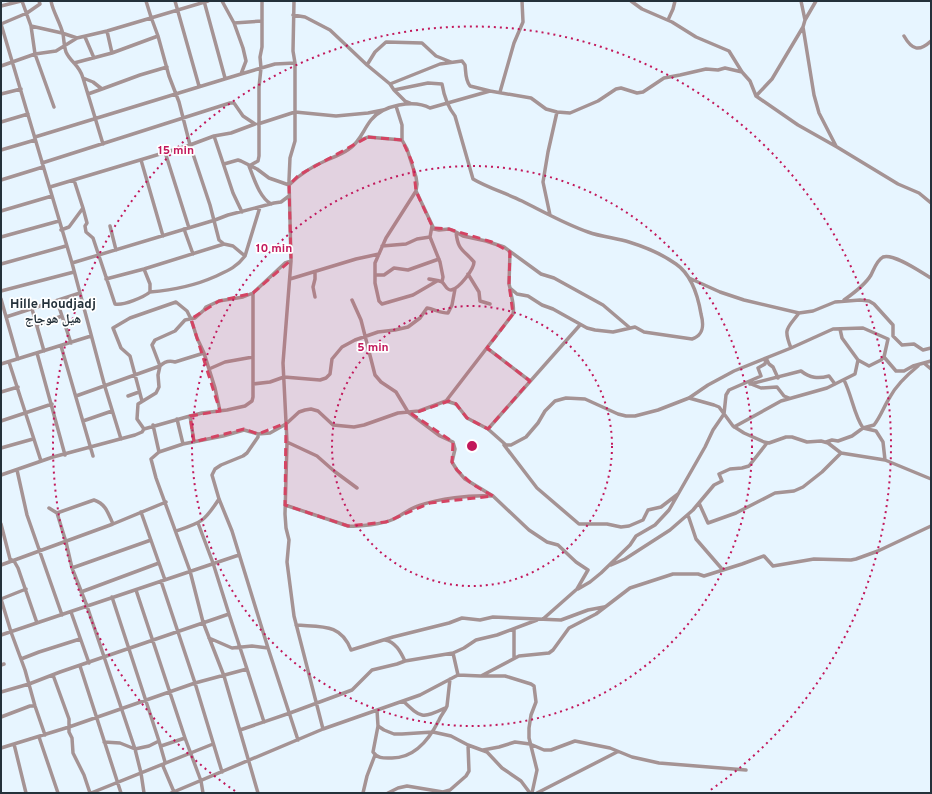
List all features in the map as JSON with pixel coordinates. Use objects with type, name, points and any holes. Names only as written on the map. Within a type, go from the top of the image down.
[{"type":"street","points":[[1,6],[22,1],[31,26],[35,54],[54,107]]},
{"type":"street","points":[[39,1],[40,4],[27,13],[1,24],[72,263],[105,387],[121,439]]},
{"type":"street","points":[[51,1],[52,8],[62,33],[64,46],[68,57],[80,69],[103,144]]},
{"type":"street","points":[[146,1],[215,220],[219,240],[224,244],[234,246],[245,256]]},
{"type":"street","points":[[175,1],[199,86]]},
{"type":"street","points":[[1,66],[35,54],[56,51],[77,38],[107,31],[205,1],[224,78]]},
{"type":"street","points":[[222,1],[234,23],[246,61],[241,74]]},
{"type":"street","points":[[249,166],[258,161],[259,156],[257,124],[261,68],[260,57],[262,47],[262,1]]},
{"type":"street","points":[[294,1],[293,51],[295,63],[295,141],[290,158],[289,196],[291,261],[287,317],[283,346],[284,405],[287,442],[285,505],[286,528],[289,540],[287,562],[296,625],[323,729]]},
{"type":"street","points":[[500,92],[514,43],[523,22],[522,1]]},
{"type":"street","points":[[631,1],[642,9],[668,20],[696,37],[729,51],[742,72],[750,81],[756,96],[798,125],[836,146],[898,184],[918,193],[931,203]]},
{"type":"street","points":[[668,20],[674,9],[675,1]]},
{"type":"street","points":[[801,1],[805,20]]},
{"type":"street","points":[[756,96],[772,79],[803,27],[805,20],[816,1]]},
{"type":"street","points":[[293,15],[305,17],[330,30],[367,66],[390,84],[405,101],[412,104]]},
{"type":"street","points":[[234,23],[262,21]]},
{"type":"street","points":[[31,26],[77,38]]},
{"type":"street","points":[[803,27],[817,107],[836,146]]},
{"type":"street","points":[[107,31],[112,53]]},
{"type":"street","points":[[74,63],[112,53],[158,36]]},
{"type":"street","points":[[904,36],[908,44],[914,48],[924,47],[931,41]]},
{"type":"street","points":[[85,37],[94,58]]},
{"type":"street","points":[[367,66],[375,52],[386,42],[422,43],[436,56],[452,63]]},
{"type":"street","points":[[390,84],[440,64],[462,61],[465,65],[467,81],[470,86],[531,98],[546,109],[570,113],[598,102],[616,89],[621,88],[637,93],[643,92],[657,81],[664,78],[680,76],[706,69],[718,70],[725,68],[742,72]]},
{"type":"street","points":[[1,150],[94,118],[224,78],[274,64],[295,63]]},
{"type":"street","points":[[88,94],[167,67]]},
{"type":"street","points":[[83,78],[102,89]]},
{"type":"street","points":[[394,90],[428,83],[442,84],[447,104],[450,111],[455,116],[473,179],[588,232],[628,242],[658,254],[676,264],[688,278],[696,292],[702,315],[702,329],[697,338],[692,339],[644,332],[636,328],[616,332],[595,330],[580,325],[569,317],[542,305],[528,296],[517,294],[510,288]]},
{"type":"street","points":[[1,94],[21,89]]},
{"type":"street","points":[[50,188],[295,112],[336,116],[368,113],[406,104],[426,106],[430,108],[490,91]]},
{"type":"street","points":[[42,163],[234,103],[243,116],[257,124]]},
{"type":"street","points":[[396,106],[402,125],[402,140],[408,149],[417,184],[416,191],[386,238],[375,263],[375,275],[379,301],[382,304],[413,295],[437,281]]},
{"type":"street","points":[[358,142],[372,119],[388,108]]},
{"type":"street","points":[[550,215],[543,182],[557,112]]},
{"type":"street","points":[[1,122],[28,114]]},
{"type":"street","points":[[214,136],[233,193],[242,212]]},
{"type":"street","points":[[289,185],[304,172],[345,151],[368,137],[402,140]]},
{"type":"street","points":[[165,152],[189,228]]},
{"type":"street","points":[[141,160],[164,236]]},
{"type":"street","points":[[224,164],[239,160],[257,169],[268,178],[289,185]]},
{"type":"street","points":[[249,166],[262,196],[271,204]]},
{"type":"street","points":[[1,180],[43,167]]},
{"type":"street","points":[[74,180],[87,223],[85,226],[86,232],[93,238],[115,304],[119,305],[147,295],[150,292],[173,290],[198,284],[231,270],[240,263],[245,256],[260,207]]},
{"type":"street","points":[[416,191],[432,226],[436,230],[448,229],[463,236],[498,244],[541,274],[554,278],[603,305],[630,328]]},
{"type":"street","points":[[1,211],[52,196]]},
{"type":"street","points":[[72,263],[184,230],[228,215],[281,202],[289,196]]},
{"type":"street","points":[[61,230],[69,227],[83,208]]},
{"type":"street","points":[[1,237],[59,221]]},
{"type":"street","points":[[110,226],[116,250]]},
{"type":"street","points":[[432,226],[430,237],[439,259],[443,277],[442,282]]},
{"type":"street","points":[[184,230],[193,254]]},
{"type":"street","points":[[253,384],[270,382],[284,377],[320,380],[326,378],[330,374],[332,359],[339,350],[355,340],[378,332],[408,327],[420,318],[427,308],[434,309],[441,313],[448,312],[452,305],[455,289],[473,268],[474,262],[462,251],[457,241],[456,232]]},
{"type":"street","points":[[382,246],[406,244],[417,239],[430,237]]},
{"type":"street","points":[[106,279],[144,269],[224,244]]},
{"type":"street","points":[[1,264],[66,246]]},
{"type":"street","points":[[258,793],[224,676],[203,622],[190,571],[156,478],[151,459],[159,452],[183,444],[244,430],[258,434],[270,433],[286,424],[299,412],[305,410],[311,409],[318,411],[331,424],[339,427],[364,425],[393,414],[419,411],[446,401],[513,314],[514,308],[509,284],[510,252]]},
{"type":"street","points":[[290,278],[379,254]]},
{"type":"street","points":[[843,301],[862,286],[874,267],[881,259],[885,257],[893,258],[911,266],[931,278]]},
{"type":"street","points":[[375,275],[384,275],[394,268],[408,270],[439,259]]},
{"type":"street","points":[[144,429],[137,419],[138,404],[156,393],[159,387],[158,375],[160,366],[152,342],[174,331],[185,320],[199,316],[206,307],[219,301],[253,293],[285,263],[291,261]]},
{"type":"street","points":[[144,269],[150,284],[150,292]]},
{"type":"street","points":[[1,291],[74,272]]},
{"type":"street","points":[[314,272],[315,278],[312,287],[315,297]]},
{"type":"street","points":[[468,274],[479,292],[480,301],[490,304]]},
{"type":"street","points":[[688,278],[720,292],[744,300],[799,313],[809,312],[828,304],[843,301],[869,301],[874,304],[892,325],[893,336],[902,345],[914,344],[923,350],[931,348]]},
{"type":"street","points":[[429,279],[442,282],[448,289],[455,289]]},
{"type":"street","points":[[6,317],[80,293]]},
{"type":"street","points":[[1,475],[41,461],[135,435],[153,425],[202,412],[220,411],[249,404],[253,397],[253,293]]},
{"type":"street","points":[[1,299],[18,359]]},
{"type":"street","points":[[352,300],[360,320],[375,375],[381,382],[396,392],[408,412],[440,436],[453,442],[455,449],[452,462],[465,479],[493,496],[529,530],[547,542],[558,545],[576,562],[587,569],[588,572],[577,589]]},
{"type":"street","points":[[57,301],[71,342]]},
{"type":"street","points":[[142,401],[130,356],[121,348],[114,330],[114,326],[130,318],[174,302],[178,303],[187,311],[191,319],[204,353],[220,411]]},
{"type":"street","points":[[32,309],[44,351]]},
{"type":"street","points":[[791,348],[786,332],[799,313]]},
{"type":"street","points":[[37,324],[62,316]]},
{"type":"street","points":[[488,429],[580,325]]},
{"type":"street","points":[[502,443],[512,445],[520,441],[538,423],[551,404],[560,400],[572,398],[584,399],[622,415],[635,416],[658,410],[689,398],[708,385],[734,371],[833,329],[863,328],[888,339],[884,357],[869,366],[858,360],[842,338],[840,329]]},
{"type":"street","points":[[1,364],[91,336]]},
{"type":"street","points":[[61,346],[93,456]]},
{"type":"street","points":[[487,348],[530,381]]},
{"type":"street","points":[[37,353],[65,454]]},
{"type":"street","points":[[76,396],[105,387],[160,366],[163,363],[170,361],[175,362],[204,353]]},
{"type":"street","points":[[209,369],[225,362],[253,357]]},
{"type":"street","points":[[884,357],[896,371],[904,371],[913,366],[918,366],[931,361]]},
{"type":"street","points":[[766,358],[769,364],[773,367],[778,378]]},
{"type":"street","points":[[240,730],[352,690],[372,670],[405,661],[453,653],[476,640],[497,635],[541,620],[577,589],[590,582],[610,566],[630,545],[636,536],[655,525],[669,510],[713,430],[724,414],[726,395],[729,390],[761,376],[758,368],[765,364],[766,358]]},
{"type":"street","points":[[734,426],[771,406],[844,380],[855,374],[858,360]]},
{"type":"street","points":[[10,362],[41,461]]},
{"type":"street","points":[[925,364],[931,369]]},
{"type":"street","points":[[826,442],[832,440],[838,441],[863,428],[874,425],[889,397],[897,386],[918,366]]},
{"type":"street","points":[[740,386],[778,378],[801,371],[806,375],[816,378],[829,376],[835,384]]},
{"type":"street","points":[[844,380],[858,420],[863,428],[876,431],[883,442],[884,460]]},
{"type":"street","points":[[750,384],[761,388],[777,387],[784,396],[791,398]]},
{"type":"street","points":[[1,392],[18,387]]},
{"type":"street","points":[[128,396],[139,392]]},
{"type":"street","points":[[689,398],[719,407],[734,426],[744,433],[767,443]]},
{"type":"street","points":[[446,401],[456,404],[466,418],[488,429],[502,443],[537,488],[579,524],[607,524],[621,527],[629,526],[643,520],[648,510],[661,507],[680,492]]},
{"type":"street","points":[[1,421],[52,404]]},
{"type":"street","points":[[83,421],[112,411]]},
{"type":"street","points":[[190,416],[194,442]]},
{"type":"street","points":[[177,419],[183,444]]},
{"type":"street","points":[[153,425],[159,452]]},
{"type":"street","points":[[258,434],[258,437],[247,453],[214,469],[212,475],[219,499],[232,531],[298,740]]},
{"type":"street","points":[[610,566],[629,556],[670,530],[699,503],[714,485],[722,481],[719,474],[730,469],[749,466],[767,443],[786,437],[792,437],[807,442],[826,442],[841,453],[884,460],[931,479]]},
{"type":"street","points":[[1,448],[34,439]]},
{"type":"street","points":[[287,442],[317,456],[357,488]]},
{"type":"street","points":[[699,503],[708,523],[725,518],[775,493],[792,492],[803,487],[822,472],[841,453]]},
{"type":"street","points":[[17,470],[27,515],[62,615]]},
{"type":"street","points":[[285,505],[355,527],[393,519],[407,510],[430,503],[479,495],[493,496]]},
{"type":"street","points":[[176,531],[198,523],[209,514],[219,499]]},
{"type":"street","points":[[57,513],[94,500],[105,506],[114,524]]},
{"type":"street","points":[[1,565],[114,524],[166,502]]},
{"type":"street","points":[[49,508],[57,513],[72,568],[87,606],[135,749],[144,793]]},
{"type":"street","points":[[141,512],[159,563],[178,631],[222,772]]},
{"type":"street","points":[[688,514],[696,539],[722,569]]},
{"type":"street","points":[[198,523],[213,563],[264,722]]},
{"type":"street","points":[[1,524],[10,559],[14,561],[26,589],[37,623]]},
{"type":"street","points":[[481,676],[522,655],[544,655],[549,653],[553,650],[567,630],[596,614],[630,588],[665,576],[684,573],[704,576],[764,556],[773,566],[814,559],[851,560],[878,551],[931,526]]},
{"type":"street","points":[[72,568],[151,540]]},
{"type":"street","points":[[1,636],[239,555]]},
{"type":"street","points":[[81,592],[159,563]]},
{"type":"street","points":[[26,589],[1,599],[30,684],[35,706],[45,735]]},
{"type":"street","points":[[136,590],[185,738],[201,781],[203,793]]},
{"type":"street","points":[[112,597],[161,746],[165,762],[163,766],[173,793],[323,729],[420,695],[458,675],[504,676],[532,684],[536,693],[536,702],[529,723],[529,738],[537,770],[531,793]]},
{"type":"street","points":[[373,643],[462,618],[480,620],[493,617],[562,620],[588,610],[605,607]]},
{"type":"street","points":[[71,612],[88,663]]},
{"type":"street","points":[[1,692],[30,684],[229,614]]},
{"type":"street","points":[[296,625],[331,629],[341,633],[348,640],[351,650],[383,640],[389,641],[399,650],[405,661]]},
{"type":"street","points":[[514,629],[514,658]]},
{"type":"street","points":[[209,638],[232,648],[240,646],[268,648]]},
{"type":"street","points":[[21,659],[80,639]]},
{"type":"street","points":[[453,653],[458,675]]},
{"type":"street","points":[[80,666],[121,793]]},
{"type":"street","points":[[1,748],[69,727],[195,683],[247,669]]},
{"type":"street","points":[[53,675],[68,719],[74,754],[84,775],[90,793],[103,791],[165,762],[213,744]]},
{"type":"street","points":[[375,756],[381,758],[396,758],[409,754],[421,747],[433,732],[446,708],[450,679]]},
{"type":"street","points":[[403,701],[418,714],[432,714],[446,708]]},
{"type":"street","points":[[1,717],[30,706],[35,706]]},
{"type":"street","points":[[363,793],[367,776],[375,756],[373,748],[378,726],[376,710]]},
{"type":"street","points":[[378,726],[394,734],[433,732],[451,736],[468,745],[483,750],[487,752],[502,768],[521,781],[531,793]]},
{"type":"street","points":[[39,737],[58,793]]},
{"type":"street","points":[[161,746],[185,738]]},
{"type":"street","points":[[104,742],[120,743],[135,749],[149,746],[159,741]]},
{"type":"street","points":[[483,750],[515,742],[530,744],[544,750],[551,750],[575,741],[610,748],[632,757],[659,763],[746,770]]},
{"type":"street","points":[[14,744],[26,793]]},
{"type":"street","points":[[388,793],[398,788],[407,786],[447,793],[466,776],[469,771],[468,745]]},
{"type":"street","points":[[537,793],[618,752]]},
{"type":"highlighted area","points":[[368,137],[402,140],[413,164],[416,191],[433,228],[449,229],[492,242],[510,252],[509,284],[513,314],[487,348],[530,381],[488,429],[467,418],[456,404],[449,401],[412,414],[453,442],[452,462],[457,470],[472,484],[493,496],[430,503],[386,522],[348,526],[285,505],[286,423],[258,434],[244,429],[194,442],[190,416],[220,411],[191,319],[219,301],[253,293],[291,260],[289,185],[299,175]]},
{"type":"district","name":"Hille Houdjadj هيل هوجاج","points":[[53,312]]}]
